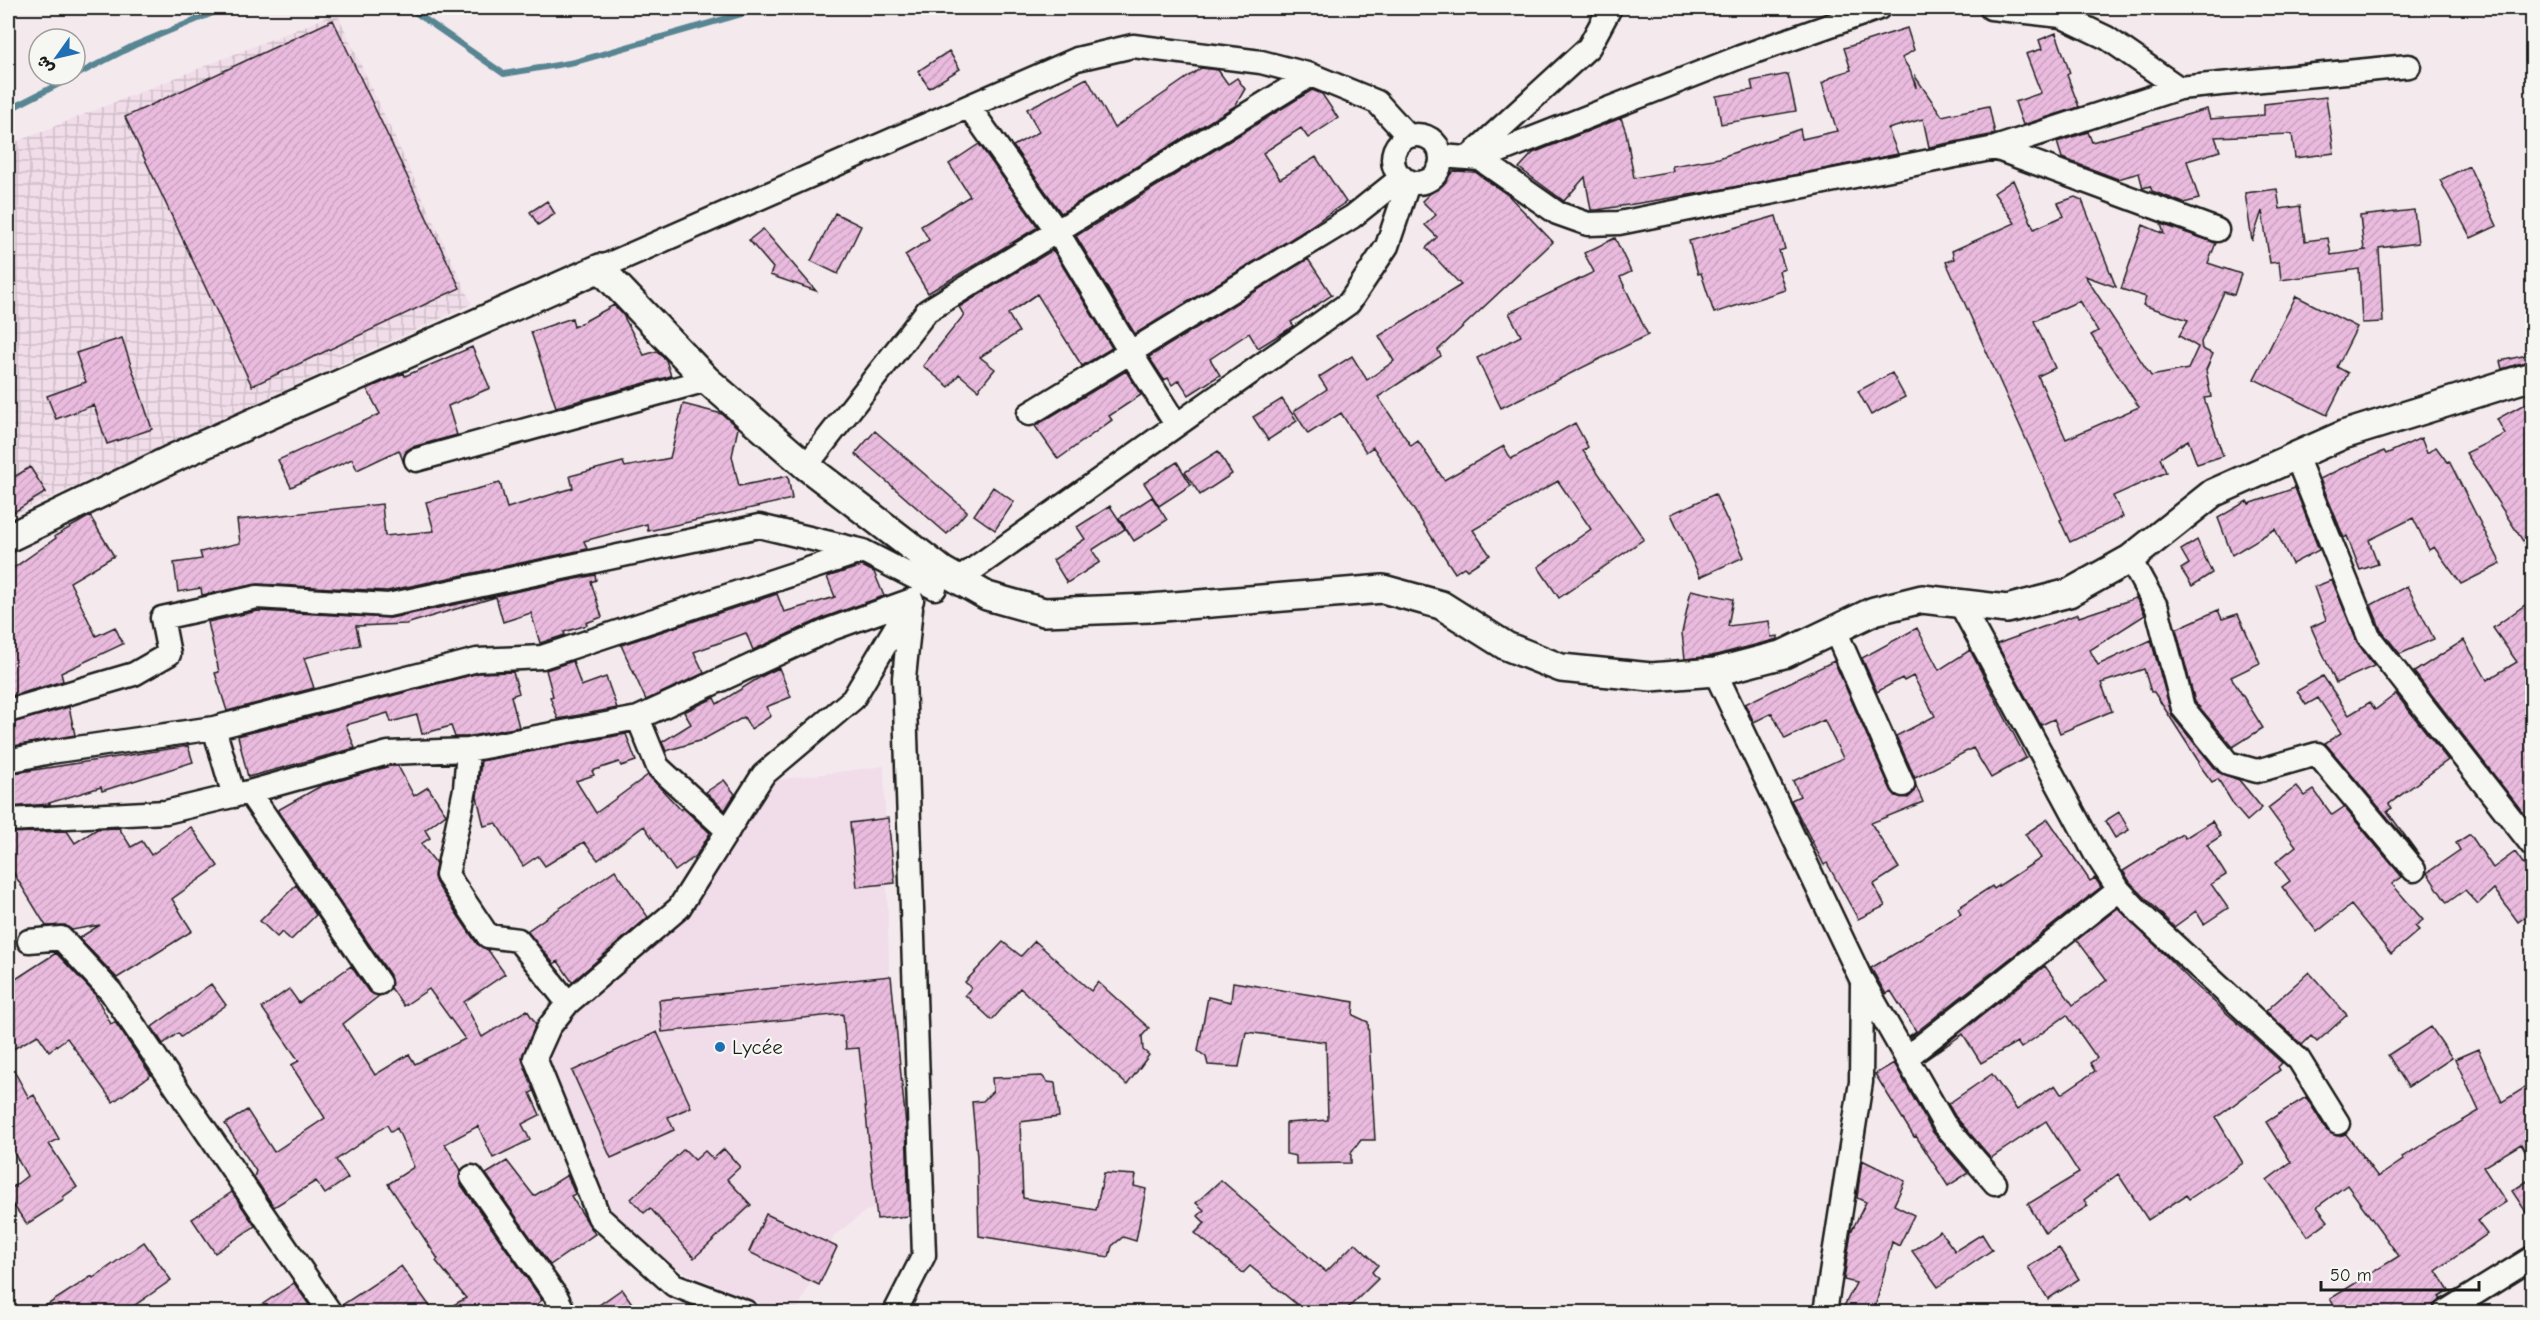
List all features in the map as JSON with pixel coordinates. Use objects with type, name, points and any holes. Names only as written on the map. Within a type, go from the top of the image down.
[{"type":"street","points":[[1474,158],[1589,47],[1610,8]]},
{"type":"street","points":[[1442,156],[1474,158],[1740,57],[1880,8]]},
{"type":"street","points":[[1991,8],[2061,16],[2107,38],[2179,88]]},
{"type":"street","points":[[8,538],[178,456],[1077,59],[1133,46],[1261,62],[1311,75],[1377,102],[1408,136]]},
{"type":"street","points":[[1474,158],[1557,213],[1588,224],[1619,223],[1995,148],[2179,88],[2409,66]]},
{"type":"street","points":[[806,465],[927,310],[1311,75]]},
{"type":"street","points":[[969,107],[1057,231],[1176,424]]},
{"type":"street","points":[[8,820],[166,812],[241,794],[388,753],[468,750],[638,718],[831,628],[912,600],[1176,424],[1349,303],[1387,246],[1405,179],[1394,163],[1394,155],[1401,141],[1416,134],[1430,138],[1436,143],[1442,156],[1438,171],[1432,177],[1425,181],[1405,179],[1352,217],[1029,414]]},
{"type":"street","points":[[1995,148],[2217,230]]},
{"type":"street","points":[[600,268],[707,380],[945,580]]},
{"type":"street","points":[[8,711],[134,674],[169,654],[162,618],[257,597],[388,605],[759,526],[863,551],[987,596],[1044,612],[1150,608],[1383,589],[1441,605],[1506,646],[1561,668],[1651,677],[1715,672],[1784,654],[1874,611],[1922,599],[2007,609],[2069,593],[2130,559],[2213,493],[2343,435],[2532,376]]},
{"type":"street","points":[[416,460],[707,380]]},
{"type":"street","points":[[2296,456],[2369,637],[2532,845]]},
{"type":"street","points":[[8,761],[50,752],[214,728],[477,660],[542,657],[863,551]]},
{"type":"street","points":[[2130,559],[2157,608],[2183,708],[2228,763],[2257,771],[2317,754],[2414,870]]},
{"type":"street","points":[[746,1312],[674,1285],[599,1217],[535,1058],[549,1027],[568,1003],[679,908],[763,775],[853,699],[912,600]]},
{"type":"street","points":[[895,1312],[924,1255],[904,678],[912,600]]},
{"type":"street","points":[[1961,605],[2095,853],[2119,890],[2145,918],[2299,1060],[2338,1123]]},
{"type":"street","points":[[1835,630],[1903,784]]},
{"type":"street","points":[[1715,672],[1862,981],[1944,1124],[1995,1183]]},
{"type":"street","points":[[638,718],[658,767],[728,831]]},
{"type":"street","points":[[214,728],[241,794],[379,983]]},
{"type":"street","points":[[468,750],[465,789],[447,875],[488,936],[518,940],[568,1003]]},
{"type":"street","points":[[1906,1058],[2119,890]]},
{"type":"street","points":[[29,941],[61,939],[111,992],[330,1312]]},
{"type":"street","points":[[1825,1312],[1861,1082],[1862,981]]},
{"type":"street","points":[[472,1177],[557,1298],[564,1312]]},
{"type":"street","points":[[2445,1312],[2532,1258]]},
{"type":"shaded area","points":[[337,13],[472,304],[8,517],[8,145]]},
{"type":"shaded area","name":"Lycée","points":[[884,766],[895,1204],[866,1211],[835,1235],[796,1312],[779,1312],[671,1266],[605,1215],[543,1062],[554,1033],[679,923],[775,780]]},
{"type":"building","points":[[333,20],[460,288],[252,386],[125,117]]},
{"type":"building","points":[[1907,28],[1914,50],[1902,58],[1910,70],[1916,88],[1915,76],[1942,116],[1989,106],[1995,134],[1929,147],[1923,119],[1888,129],[1898,154],[1713,191],[1597,210],[1591,210],[1585,177],[1564,201],[1519,168],[1533,153],[1621,118],[1626,132],[1634,178],[1673,171],[1672,166],[1719,158],[1800,129],[1802,139],[1837,131],[1822,83],[1835,75],[1851,70],[1844,48]]},
{"type":"building","points":[[2056,33],[2070,73],[2067,75],[2079,107],[2023,125],[2015,102],[2041,93],[2026,54],[2042,49],[2039,40]]},
{"type":"building","points":[[949,51],[960,69],[929,88],[918,71]]},
{"type":"building","points":[[1201,68],[1218,70],[1228,84],[1237,78],[1245,89],[1235,106],[1061,213],[1013,146],[1039,132],[1027,109],[1087,78],[1114,128]]},
{"type":"building","points":[[1788,74],[1796,111],[1721,124],[1716,96],[1753,90],[1751,81]]},
{"type":"building","points":[[1312,90],[1322,94],[1338,118],[1308,138],[1301,128],[1263,153],[1280,179],[1316,157],[1346,202],[1296,236],[1135,334],[1076,236]]},
{"type":"building","points":[[2326,97],[2334,153],[2295,158],[2292,134],[2215,137],[2220,151],[2187,161],[2199,199],[2184,203],[2152,191],[2150,186],[2143,188],[2139,173],[2118,179],[2062,158],[2057,142],[2088,132],[2092,142],[2207,109],[2210,119],[2264,115],[2264,104]]},
{"type":"building","points":[[979,144],[1038,227],[928,293],[905,255],[929,240],[921,226],[970,196],[949,164]]},
{"type":"building","points":[[2469,166],[2497,226],[2471,238],[2440,180]]},
{"type":"building","points":[[1454,171],[1475,172],[1509,196],[1553,242],[1438,350],[1441,356],[1378,397],[1411,446],[1418,441],[1444,480],[1504,446],[1511,459],[1575,423],[1588,447],[1583,451],[1644,539],[1559,598],[1538,567],[1591,529],[1558,481],[1473,530],[1490,555],[1467,570],[1464,567],[1455,573],[1373,447],[1366,452],[1341,413],[1308,434],[1294,411],[1327,389],[1319,377],[1352,356],[1367,380],[1394,361],[1379,336],[1461,285],[1426,248],[1437,237],[1425,225],[1436,215],[1422,201]]},
{"type":"building","points":[[2013,180],[2034,229],[2064,216],[2058,203],[2075,197],[2082,200],[2116,287],[2085,276],[2151,376],[2188,369],[2198,347],[2179,336],[2188,320],[2143,305],[2146,297],[2121,289],[2143,225],[2164,234],[2161,224],[2216,243],[2208,263],[2241,274],[2234,295],[2224,292],[2201,342],[2202,349],[2213,354],[2206,370],[2211,397],[2204,398],[2223,456],[2197,464],[2188,440],[2160,458],[2166,472],[2113,496],[2123,517],[2070,542],[2060,520],[2062,519],[1946,262],[1954,259],[1952,251],[2015,223],[1994,193]],"holes":[[[2079,301],[2098,331],[2091,335],[2139,407],[2066,439],[2038,376],[2055,368],[2034,321]]]},
{"type":"building","points":[[2277,189],[2280,209],[2300,206],[2305,241],[2328,238],[2331,255],[2367,250],[2364,250],[2360,216],[2414,210],[2418,243],[2379,248],[2383,322],[2362,323],[2359,269],[2281,280],[2279,262],[2270,263],[2262,211],[2252,241],[2245,193]]},
{"type":"building","points":[[547,201],[555,214],[538,225],[530,212]]},
{"type":"building","points":[[835,213],[861,226],[838,274],[811,261]]},
{"type":"building","points":[[1776,216],[1785,249],[1779,251],[1785,269],[1779,271],[1785,290],[1714,313],[1701,273],[1698,274],[1689,241]]},
{"type":"building","points":[[763,229],[816,291],[770,275],[773,268],[749,240]]},
{"type":"building","points":[[1615,238],[1631,272],[1620,277],[1648,335],[1501,408],[1477,358],[1521,336],[1509,313],[1594,272],[1584,253]]},
{"type":"building","points":[[1053,250],[1112,348],[1082,366],[1037,294],[1008,314],[1019,332],[980,357],[995,369],[978,390],[959,374],[949,387],[923,366],[964,315],[959,307]]},
{"type":"building","points":[[1308,259],[1332,295],[1291,322],[1294,326],[1258,348],[1249,333],[1210,359],[1220,375],[1189,395],[1179,380],[1172,385],[1168,378],[1164,380],[1149,357]]},
{"type":"building","points":[[2296,296],[2357,327],[2337,367],[2348,373],[2327,415],[2254,379]]},
{"type":"building","points":[[614,305],[623,315],[644,355],[657,351],[666,360],[671,376],[556,407],[531,332],[572,318],[574,327]]},
{"type":"building","points":[[122,338],[152,429],[107,444],[94,405],[56,419],[47,396],[86,382],[76,353]]},
{"type":"building","points":[[472,347],[490,388],[448,406],[457,435],[412,447],[406,451],[403,461],[399,450],[357,470],[352,459],[291,487],[278,460],[380,414],[367,389],[404,373],[405,376]]},
{"type":"building","points":[[2527,355],[2528,361],[2502,369],[2500,361]]},
{"type":"building","points":[[1126,371],[1141,395],[1109,416],[1112,420],[1058,459],[1035,426]]},
{"type":"building","points":[[1892,373],[1905,397],[1871,415],[1858,391]]},
{"type":"building","points":[[1282,399],[1297,421],[1268,440],[1253,417]]},
{"type":"building","points":[[2532,400],[2532,555],[2466,453],[2505,434],[2497,419]]},
{"type":"building","points":[[683,404],[722,414],[738,428],[732,456],[739,486],[788,476],[792,499],[648,531],[647,524],[584,541],[587,549],[387,591],[258,584],[202,595],[201,588],[178,592],[174,563],[202,559],[200,552],[240,543],[237,520],[382,504],[385,536],[434,531],[426,502],[500,483],[507,508],[573,488],[570,476],[623,462],[625,467],[670,458]]},
{"type":"building","points":[[875,431],[967,511],[947,534],[855,454]]},
{"type":"building","points":[[2421,438],[2427,453],[2436,447],[2447,462],[2449,461],[2501,564],[2461,584],[2434,547],[2429,550],[2413,518],[2369,540],[2378,564],[2360,570],[2320,479],[2384,451],[2386,454]]},
{"type":"building","points":[[1218,451],[1232,474],[1200,495],[1185,472]]},
{"type":"building","points":[[1177,462],[1191,485],[1159,506],[1144,483]]},
{"type":"building","points":[[30,467],[46,492],[14,512],[8,502],[8,481]]},
{"type":"building","points":[[993,487],[1014,502],[995,530],[974,515]]},
{"type":"building","points":[[2295,488],[2319,550],[2292,564],[2275,529],[2232,555],[2218,518],[2247,501],[2249,504]]},
{"type":"building","points":[[1715,494],[1744,557],[1700,577],[1671,514]]},
{"type":"building","points":[[1152,497],[1167,520],[1134,541],[1119,518]]},
{"type":"building","points":[[1110,506],[1125,529],[1092,550],[1100,562],[1067,583],[1053,560],[1085,539],[1077,527]]},
{"type":"building","points":[[90,516],[114,556],[70,582],[96,636],[115,627],[123,644],[61,673],[63,681],[8,697],[8,572],[56,538],[55,536]]},
{"type":"building","points":[[2197,540],[2212,573],[2192,586],[2181,569],[2189,564],[2181,550]]},
{"type":"building","points":[[862,566],[874,572],[884,596],[825,617],[753,650],[746,633],[694,652],[704,673],[646,700],[621,645],[777,594],[784,612],[835,597],[827,577]]},
{"type":"building","points":[[595,575],[596,580],[591,582],[602,617],[586,623],[587,625],[564,632],[565,635],[540,643],[531,613],[503,622],[496,597],[406,624],[356,626],[360,645],[304,658],[314,688],[227,711],[215,673],[219,672],[208,622],[258,611],[391,618]]},
{"type":"building","points":[[2332,580],[2357,642],[2374,666],[2336,683],[2311,627],[2326,620],[2314,587]]},
{"type":"building","points":[[2407,586],[2434,639],[2400,654],[2381,630],[2371,605]]},
{"type":"building","points":[[1691,590],[1733,599],[1728,626],[1769,621],[1771,637],[1778,636],[1778,639],[1712,656],[1685,659],[1682,633]]},
{"type":"building","points":[[2136,598],[2145,615],[2090,650],[2098,665],[2151,640],[2172,716],[2218,772],[2239,780],[2262,808],[2247,821],[2235,807],[2218,779],[2212,782],[2198,763],[2154,692],[2151,692],[2144,669],[2101,683],[2112,711],[2060,733],[2054,719],[2041,725],[1997,644],[2078,614],[2079,617]]},
{"type":"building","points":[[2532,600],[2532,824],[2414,672],[2464,640],[2487,680],[2517,662],[2493,628]]},
{"type":"building","points":[[2218,610],[2222,619],[2238,614],[2260,663],[2231,677],[2263,728],[2233,747],[2195,702],[2176,629]]},
{"type":"building","points":[[1917,628],[1939,670],[1970,650],[2026,758],[1991,778],[1973,748],[1915,778],[1896,736],[1935,716],[1913,676],[1904,681],[1902,678],[1877,692],[1862,658]]},
{"type":"building","points":[[573,661],[581,686],[606,677],[617,708],[558,719],[550,697],[553,696],[546,670]]},
{"type":"building","points":[[1834,661],[1891,790],[1896,796],[1908,798],[1916,786],[1923,802],[1871,823],[1899,868],[1874,884],[1885,906],[1858,919],[1827,863],[1824,865],[1791,800],[1800,796],[1793,781],[1843,758],[1824,720],[1785,739],[1772,713],[1754,722],[1745,704]]},
{"type":"building","points":[[779,668],[791,697],[766,707],[771,716],[751,729],[744,717],[702,740],[666,751],[662,742],[691,724],[684,712],[714,698],[717,704]]},
{"type":"building","points":[[513,672],[519,693],[511,696],[519,727],[466,737],[455,737],[451,726],[422,734],[417,715],[391,722],[388,713],[346,725],[355,748],[248,777],[238,736],[479,673]]},
{"type":"building","points":[[2323,676],[2349,715],[2370,702],[2375,710],[2396,694],[2448,760],[2389,804],[2392,808],[2387,811],[2419,855],[2325,743],[2341,733],[2318,698],[2306,705],[2297,691]]},
{"type":"building","points":[[69,707],[75,735],[8,747],[8,724]]},
{"type":"building","points":[[626,734],[636,761],[621,766],[619,762],[592,771],[594,775],[576,781],[596,813],[648,775],[681,810],[683,808],[710,833],[696,856],[675,871],[644,826],[598,860],[584,842],[545,866],[538,856],[523,866],[496,823],[484,826],[477,797],[481,761]]},
{"type":"building","points":[[188,746],[193,762],[102,791],[101,787],[50,804],[8,807],[8,774]]},
{"type":"building","points":[[390,766],[398,766],[414,796],[428,787],[446,814],[425,830],[430,838],[421,844],[436,863],[434,877],[436,883],[477,944],[488,950],[505,974],[464,1002],[482,1037],[527,1010],[536,1024],[522,1057],[534,1091],[530,1093],[540,1115],[522,1124],[530,1140],[493,1158],[478,1126],[445,1144],[461,1170],[459,1178],[461,1185],[542,1300],[537,1304],[544,1312],[441,1312],[466,1298],[436,1261],[438,1259],[388,1184],[414,1167],[397,1128],[391,1132],[387,1125],[336,1160],[348,1178],[325,1194],[316,1181],[274,1207],[254,1177],[256,1171],[225,1124],[247,1110],[274,1152],[325,1118],[291,1065],[299,1061],[262,1008],[289,989],[299,1003],[351,966],[368,991],[379,996],[343,1024],[375,1075],[409,1054],[415,1064],[465,1039],[429,989],[404,1006],[391,988],[390,975],[278,810],[321,786]]},
{"type":"building","points":[[724,780],[735,794],[725,810],[706,792]]},
{"type":"building","points":[[2297,786],[2305,796],[2314,790],[2332,815],[2344,807],[2402,877],[2392,884],[2423,920],[2415,926],[2419,930],[2391,954],[2351,905],[2317,932],[2282,887],[2290,881],[2276,862],[2296,846],[2268,808]]},
{"type":"building","points":[[2119,812],[2129,830],[2115,838],[2105,821]]},
{"type":"building","points":[[888,818],[895,883],[857,887],[850,823]]},
{"type":"building","points":[[2048,819],[2090,881],[2095,878],[2101,887],[1910,1037],[1916,1031],[1891,991],[1886,994],[1871,968],[1961,914],[1958,908],[1992,886],[1994,889],[2041,858],[2025,834]]},
{"type":"building","points":[[2212,821],[2221,836],[2207,845],[2226,875],[2211,884],[2228,908],[2204,924],[2196,911],[2174,927],[2130,882],[2123,871],[2182,834],[2185,838]]},
{"type":"building","points":[[191,827],[218,866],[172,899],[192,931],[117,978],[79,938],[100,925],[72,930],[65,925],[46,926],[8,864],[8,833],[67,831],[75,843],[97,829],[119,828],[131,847],[142,841],[151,855]]},
{"type":"building","points":[[2470,834],[2493,868],[2515,852],[2532,876],[2532,912],[2518,922],[2494,889],[2478,904],[2465,890],[2447,903],[2427,873],[2460,850],[2456,843]]},
{"type":"building","points":[[615,870],[648,917],[572,982],[558,961],[554,964],[527,931]]},
{"type":"building","points":[[296,885],[316,915],[291,940],[282,932],[277,937],[260,921]]},
{"type":"building","points":[[2118,908],[2190,980],[2282,1063],[2278,1067],[2280,1070],[2216,1118],[2243,1163],[2189,1199],[2186,1195],[2148,1220],[2118,1174],[2084,1200],[2088,1206],[2045,1233],[2028,1204],[2079,1173],[2046,1121],[1991,1158],[1955,1116],[1948,1104],[1992,1074],[2017,1110],[2055,1085],[2061,1094],[2095,1071],[2090,1063],[2097,1058],[2067,1015],[2021,1048],[2017,1042],[1981,1063],[1963,1034],[1924,1061],[2045,966],[2073,1005],[2107,980],[2077,940]]},
{"type":"building","points":[[1035,941],[1091,991],[1098,982],[1149,1028],[1142,1036],[1143,1050],[1149,1055],[1127,1085],[1020,988],[992,1020],[965,995],[971,988],[965,982],[1003,942],[1021,956]]},
{"type":"building","points":[[56,953],[94,993],[111,1024],[115,1022],[151,1075],[113,1102],[67,1038],[49,1051],[38,1035],[8,1052],[8,984]]},
{"type":"building","points":[[2309,972],[2347,1015],[2317,1042],[2311,1036],[2302,1045],[2266,1011]]},
{"type":"building","points":[[891,976],[906,1125],[909,1216],[877,1219],[859,1048],[846,1049],[843,1014],[662,1032],[659,1000]]},
{"type":"building","points":[[1233,982],[1354,1002],[1353,1015],[1368,1022],[1375,1140],[1361,1140],[1351,1153],[1351,1163],[1296,1164],[1296,1156],[1286,1154],[1286,1123],[1328,1120],[1326,1042],[1246,1032],[1239,1067],[1208,1065],[1206,1057],[1198,1051],[1208,997],[1231,1002]]},
{"type":"building","points":[[211,984],[226,1005],[181,1037],[178,1033],[163,1044],[152,1027]]},
{"type":"building","points":[[2431,1027],[2452,1058],[2408,1087],[2388,1055]]},
{"type":"building","points":[[657,1032],[691,1107],[668,1117],[674,1130],[611,1158],[572,1071]]},
{"type":"building","points":[[2478,1049],[2502,1102],[2532,1083],[2532,1163],[2521,1144],[2483,1167],[2506,1202],[2477,1221],[2487,1234],[2436,1271],[2449,1291],[2439,1297],[2441,1299],[2433,1305],[2432,1312],[2338,1312],[2330,1299],[2399,1256],[2347,1185],[2317,1207],[2328,1221],[2308,1236],[2267,1180],[2291,1162],[2266,1122],[2306,1097],[2327,1131],[2338,1136],[2346,1134],[2378,1177],[2403,1160],[2402,1157],[2479,1111],[2455,1059]]},
{"type":"building","points":[[8,1060],[29,1098],[34,1095],[59,1139],[49,1144],[77,1187],[63,1197],[64,1200],[27,1224],[8,1198],[8,1191],[27,1176],[8,1142]]},
{"type":"building","points":[[1894,1063],[1932,1131],[1968,1173],[1948,1186],[1875,1074]]},
{"type":"building","points":[[1042,1076],[1048,1082],[1055,1083],[1059,1117],[1020,1122],[1023,1198],[1096,1210],[1104,1173],[1136,1175],[1134,1186],[1146,1189],[1136,1241],[1123,1237],[1112,1246],[1109,1257],[979,1236],[977,1157],[972,1102],[983,1101],[993,1091],[992,1078]]},
{"type":"building","points":[[684,1149],[695,1160],[705,1151],[713,1159],[724,1149],[740,1167],[727,1179],[751,1205],[694,1258],[650,1208],[644,1213],[631,1199]]},
{"type":"building","points":[[1862,1160],[1905,1181],[1894,1205],[1914,1215],[1899,1246],[1892,1242],[1874,1312],[1841,1312],[1856,1283],[1844,1280],[1851,1232],[1866,1202],[1857,1198]]},
{"type":"building","points":[[507,1161],[534,1196],[567,1175],[575,1194],[571,1196],[595,1234],[550,1265],[486,1174]]},
{"type":"building","points":[[2532,1178],[2532,1221],[2512,1191]]},
{"type":"building","points":[[1221,1180],[1326,1272],[1355,1243],[1378,1265],[1372,1272],[1378,1279],[1344,1312],[1337,1312],[1332,1308],[1306,1312],[1250,1266],[1243,1273],[1195,1233],[1205,1223],[1198,1216],[1204,1210],[1196,1203]]},
{"type":"building","points":[[232,1192],[255,1226],[215,1253],[192,1219]]},
{"type":"building","points":[[766,1214],[837,1247],[819,1285],[749,1252]]},
{"type":"building","points":[[1940,1231],[1955,1251],[1982,1234],[1992,1250],[1938,1287],[1912,1251]]},
{"type":"building","points":[[144,1242],[171,1280],[125,1312],[36,1312],[92,1276],[93,1278]]},
{"type":"building","points":[[2059,1248],[2079,1279],[2048,1299],[2028,1267]]},
{"type":"building","points":[[401,1266],[434,1312],[343,1312],[342,1305]]},
{"type":"building","points":[[294,1283],[314,1312],[251,1312]]},
{"type":"building","points":[[622,1289],[638,1312],[589,1312]]},
{"type":"waterway","points":[[8,110],[135,45],[225,8]]},
{"type":"waterway","points":[[409,8],[504,74],[575,62],[762,8]]},
{"type":"place","name":"Lycée","points":[[720,1047]]}]
